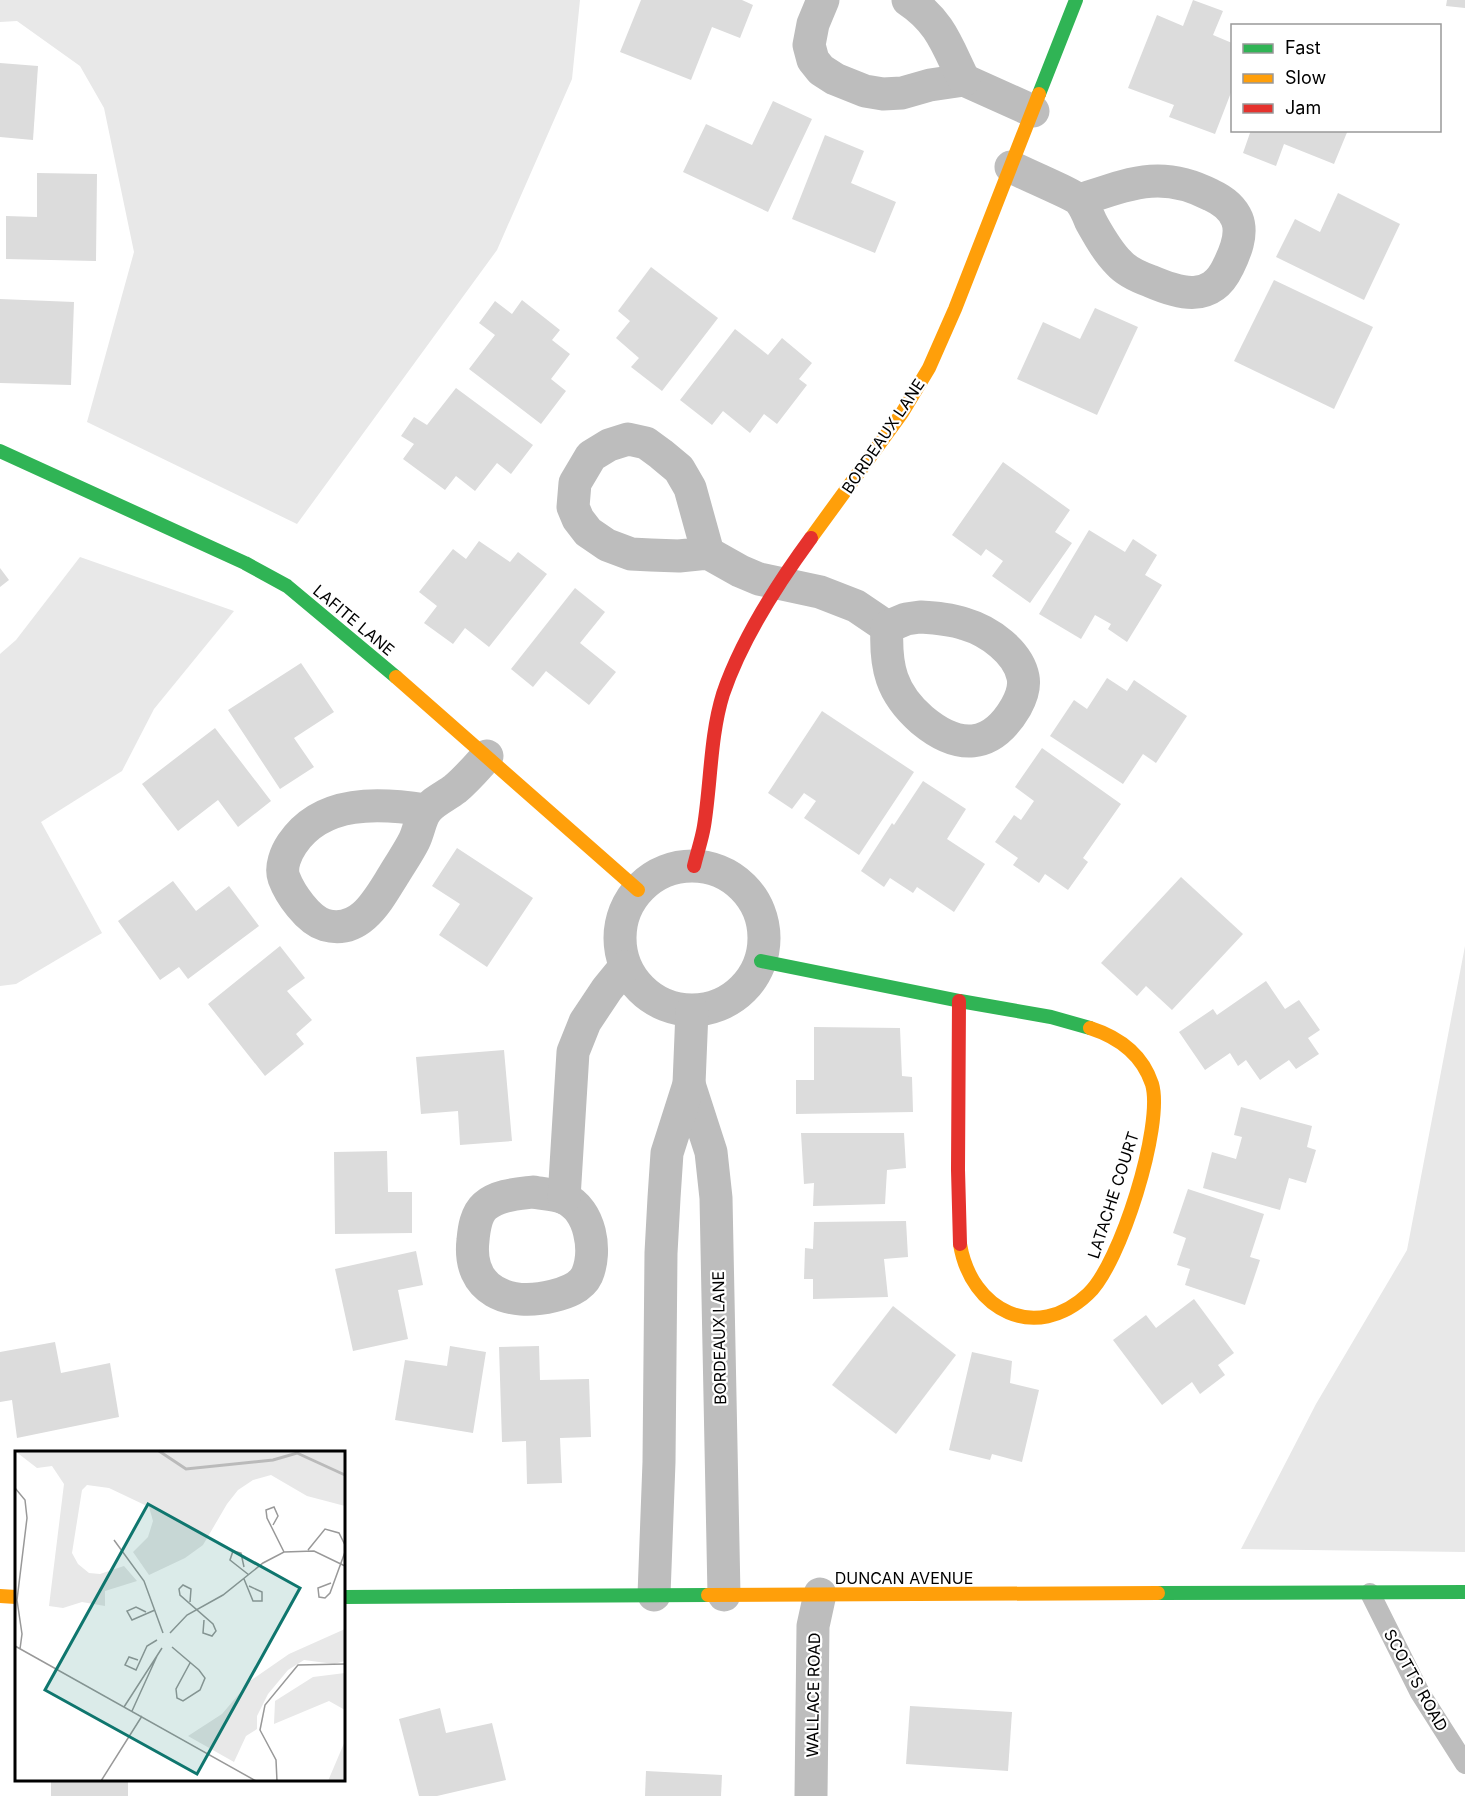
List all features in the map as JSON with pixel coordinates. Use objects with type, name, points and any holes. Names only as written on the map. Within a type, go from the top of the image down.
[{"type":"street","points":[[823,0],[813,24],[809,45],[813,60],[821,70],[836,79],[865,91],[883,94],[902,93],[964,80],[1033,111]]},
{"type":"street","points":[[908,0],[924,11],[936,24],[964,80]]},
{"type":"street","name":"BORDEAUX LANE","points":[[694,866],[704,828],[714,742],[723,695],[737,661],[777,584],[902,413],[929,368],[955,309],[1076,0]]},
{"type":"street","points":[[1011,167],[1080,200],[1098,234],[1121,266],[1139,277],[1168,289],[1188,293],[1204,290],[1217,283],[1234,255],[1240,230],[1237,218],[1223,201],[1198,188],[1176,181],[1139,182],[1080,200]]},
{"type":"street","name":"LAFITE LANE","points":[[0,451],[245,563],[287,586],[487,756],[638,890]]},
{"type":"street","points":[[708,553],[759,579],[820,592],[856,606],[887,627]]},
{"type":"street","points":[[426,810],[456,788],[487,756]]},
{"type":"street","points":[[694,866],[716,870],[738,882],[754,901],[761,917],[765,941],[761,961],[751,979],[738,995],[714,1007],[692,1011],[670,1008],[651,998],[635,983],[625,967],[620,946],[620,932],[626,909],[638,890],[651,878],[672,869],[694,866]]},
{"type":"street","name":"LATACHE COURT","points":[[761,961],[825,972],[1095,1029],[1116,1039],[1133,1051],[1143,1064],[1151,1082],[1155,1100],[1155,1116],[1145,1161],[1108,1268],[1097,1285],[1083,1299],[1065,1311],[1024,1317],[1005,1313],[988,1301],[969,1272],[963,1257],[957,1165],[959,1001]]},
{"type":"street","points":[[564,1198],[573,1052],[585,1022],[606,989],[625,967]]},
{"type":"street","name":"BORDEAUX LANE","points":[[654,1595],[664,1187],[667,1153],[689,1084],[692,1011]]},
{"type":"street","name":"BORDEAUX LANE","points":[[689,1084],[711,1152],[716,1198],[724,1595]]},
{"type":"street","name":"DUNCAN AVENUE","points":[[345,1596],[1465,1592]]},
{"type":"street","name":"WALLACE ROAD","points":[[811,1796],[813,1626],[820,1594]]},
{"type":"street","points":[[0,1596],[15,1597]]},
{"type":"lane","name":"SCOTTS ROAD","points":[[1370,1593],[1420,1693],[1465,1764]]},
{"type":"shaded area","points":[[0,0],[580,0],[572,79],[497,250],[297,524],[87,422],[134,252],[104,108],[80,66],[17,21],[0,22]]},
{"type":"shaded area","points":[[80,557],[234,611],[154,709],[122,771],[41,822],[102,933],[16,984],[0,986],[0,654],[16,640]]},
{"type":"shaded area","points":[[1465,946],[1465,1552],[1241,1549],[1316,1404],[1407,1250]]},
{"type":"building","points":[[641,0],[742,0],[753,5],[740,38],[712,27],[691,80],[620,52]]},
{"type":"building","points":[[1193,0],[1223,11],[1213,35],[1231,43],[1231,93],[1215,134],[1169,117],[1174,105],[1128,88],[1157,15],[1183,26]]},
{"type":"building","points":[[1447,0],[1465,0],[1465,8],[1446,6]]},
{"type":"building","points":[[0,63],[38,66],[33,140],[0,137]]},
{"type":"building","points":[[773,101],[812,119],[768,212],[683,172],[706,124],[752,145]]},
{"type":"building","points":[[1250,132],[1347,132],[1334,164],[1284,144],[1276,166],[1243,153]]},
{"type":"building","points":[[825,135],[864,151],[851,183],[896,202],[875,253],[792,219]]},
{"type":"building","points":[[37,173],[97,174],[96,261],[6,259],[6,216],[37,217]]},
{"type":"building","points":[[1338,193],[1400,224],[1364,300],[1276,257],[1295,219],[1320,232]]},
{"type":"building","points":[[651,267],[718,318],[662,391],[631,367],[639,358],[616,338],[630,321],[618,311]]},
{"type":"building","points":[[1274,280],[1373,327],[1334,409],[1234,361]]},
{"type":"building","points":[[0,299],[74,302],[71,385],[0,383]]},
{"type":"building","points":[[522,300],[560,330],[552,340],[570,354],[551,379],[566,391],[541,424],[469,369],[495,335],[479,323],[495,301],[512,314]]},
{"type":"building","points":[[1095,308],[1138,327],[1097,415],[1017,379],[1043,322],[1080,339]]},
{"type":"building","points":[[735,329],[768,355],[782,338],[812,363],[799,379],[807,385],[777,424],[764,414],[750,433],[723,411],[712,425],[680,400]]},
{"type":"building","points":[[456,388],[533,445],[511,474],[497,463],[475,491],[456,476],[445,490],[403,459],[414,444],[401,436],[414,417],[427,425]]},
{"type":"building","points":[[1003,462],[1070,510],[1055,532],[1072,543],[1030,603],[992,576],[1003,561],[986,549],[981,556],[952,535]]},
{"type":"building","points":[[1089,530],[1125,552],[1133,539],[1157,555],[1145,575],[1162,585],[1127,642],[1108,629],[1111,624],[1095,615],[1081,639],[1039,614]]},
{"type":"building","points":[[479,541],[510,562],[518,552],[547,574],[489,647],[465,628],[453,644],[424,623],[437,606],[419,592],[453,549],[466,559]]},
{"type":"building","points":[[0,568],[9,580],[0,587]]},
{"type":"building","points":[[575,588],[605,612],[580,643],[616,672],[589,705],[546,671],[533,687],[511,669]]},
{"type":"building","points":[[301,663],[334,712],[294,738],[314,767],[280,789],[228,710]]},
{"type":"building","points":[[1107,678],[1127,691],[1134,680],[1187,716],[1156,763],[1143,754],[1123,784],[1050,736],[1074,700],[1087,709]]},
{"type":"building","points":[[822,711],[914,772],[859,855],[804,818],[816,801],[804,793],[792,809],[768,793]]},
{"type":"building","points":[[215,728],[271,801],[238,827],[218,800],[178,831],[142,784]]},
{"type":"building","points":[[1042,748],[1121,804],[1083,858],[1088,862],[1068,890],[1045,874],[1039,883],[1013,865],[1018,858],[995,842],[1014,815],[1021,820],[1034,801],[1015,787]]},
{"type":"building","points":[[923,781],[966,809],[947,839],[985,864],[954,912],[917,887],[913,893],[890,878],[884,887],[861,871]]},
{"type":"building","points":[[457,848],[533,898],[487,967],[439,935],[460,904],[432,886]]},
{"type":"building","points":[[1181,877],[1243,934],[1172,1010],[1146,986],[1137,996],[1101,963]]},
{"type":"building","points":[[173,881],[196,911],[229,886],[259,926],[188,979],[179,967],[160,980],[118,921]]},
{"type":"building","points":[[280,946],[305,978],[287,991],[312,1020],[296,1034],[304,1044],[265,1076],[208,1004]]},
{"type":"building","points":[[1266,981],[1285,1009],[1299,1000],[1320,1030],[1308,1038],[1319,1054],[1296,1069],[1289,1060],[1260,1080],[1246,1060],[1238,1066],[1230,1053],[1205,1070],[1179,1032],[1213,1009],[1217,1015]]},
{"type":"building","points":[[814,1027],[900,1028],[902,1076],[912,1077],[913,1112],[796,1114],[796,1080],[814,1080]]},
{"type":"building","points":[[504,1050],[512,1141],[460,1145],[458,1111],[421,1114],[416,1057]]},
{"type":"building","points":[[1241,1107],[1312,1126],[1307,1147],[1316,1150],[1306,1183],[1289,1178],[1280,1210],[1203,1188],[1212,1152],[1236,1159],[1242,1137],[1234,1135]]},
{"type":"building","points":[[801,1133],[904,1133],[906,1168],[887,1170],[885,1204],[813,1206],[814,1183],[804,1184]]},
{"type":"building","points":[[387,1151],[388,1192],[412,1192],[412,1233],[335,1234],[334,1152]]},
{"type":"building","points":[[1188,1189],[1264,1214],[1250,1257],[1260,1260],[1245,1305],[1185,1285],[1190,1269],[1177,1265],[1186,1238],[1173,1233]]},
{"type":"building","points":[[906,1221],[908,1257],[884,1259],[888,1297],[813,1299],[813,1279],[804,1279],[805,1248],[813,1249],[814,1222]]},
{"type":"building","points":[[416,1251],[423,1285],[398,1290],[408,1339],[353,1351],[335,1269]]},
{"type":"building","points":[[1194,1299],[1234,1353],[1218,1365],[1225,1375],[1200,1394],[1192,1382],[1162,1405],[1113,1340],[1146,1315],[1156,1328]]},
{"type":"building","points":[[893,1306],[956,1355],[896,1434],[832,1385]]},
{"type":"building","points":[[55,1342],[61,1373],[110,1363],[119,1417],[17,1438],[12,1400],[0,1402],[0,1352]]},
{"type":"building","points":[[450,1346],[486,1352],[473,1433],[395,1420],[405,1360],[447,1366]]},
{"type":"building","points":[[539,1346],[540,1380],[589,1379],[591,1437],[560,1438],[562,1483],[527,1484],[526,1441],[502,1442],[499,1347]]},
{"type":"building","points":[[972,1352],[1012,1361],[1010,1383],[1039,1390],[1022,1462],[992,1454],[990,1460],[949,1450]]},
{"type":"building","points":[[910,1706],[1012,1712],[1008,1771],[906,1764]]},
{"type":"building","points":[[440,1708],[446,1733],[492,1723],[506,1780],[437,1796],[419,1796],[399,1719]]},
{"type":"building","points":[[646,1771],[722,1775],[721,1796],[645,1796]]},
{"type":"building","points":[[51,1781],[128,1781],[128,1796],[51,1796]]},
{"type":"traffic: fast","points":[[1039,94],[1076,0]]},
{"type":"traffic: fast","points":[[0,451],[245,563],[287,586],[396,677]]},
{"type":"traffic: fast","points":[[761,961],[1051,1017],[1090,1028]]},
{"type":"traffic: fast","points":[[1158,1593],[1465,1592]]},
{"type":"traffic: fast","points":[[345,1597],[708,1595]]},
{"type":"traffic: slow","points":[[811,538],[902,413],[929,368],[955,309],[1039,94]]},
{"type":"traffic: slow","points":[[396,677],[638,890]]},
{"type":"traffic: slow","points":[[960,1244],[967,1267],[977,1287],[992,1302],[1009,1313],[1028,1317],[1048,1316],[1068,1309],[1088,1294],[1100,1278],[1113,1255],[1136,1194],[1152,1130],[1154,1104],[1152,1084],[1148,1073],[1135,1055],[1110,1036],[1090,1028]]},
{"type":"traffic: slow","points":[[708,1595],[1158,1593]]},
{"type":"traffic: slow","points":[[0,1596],[15,1597]]},
{"type":"traffic: jam","points":[[694,866],[704,826],[713,743],[723,694],[761,613],[811,538]]},
{"type":"traffic: jam","points":[[959,1001],[960,1244]]}]
